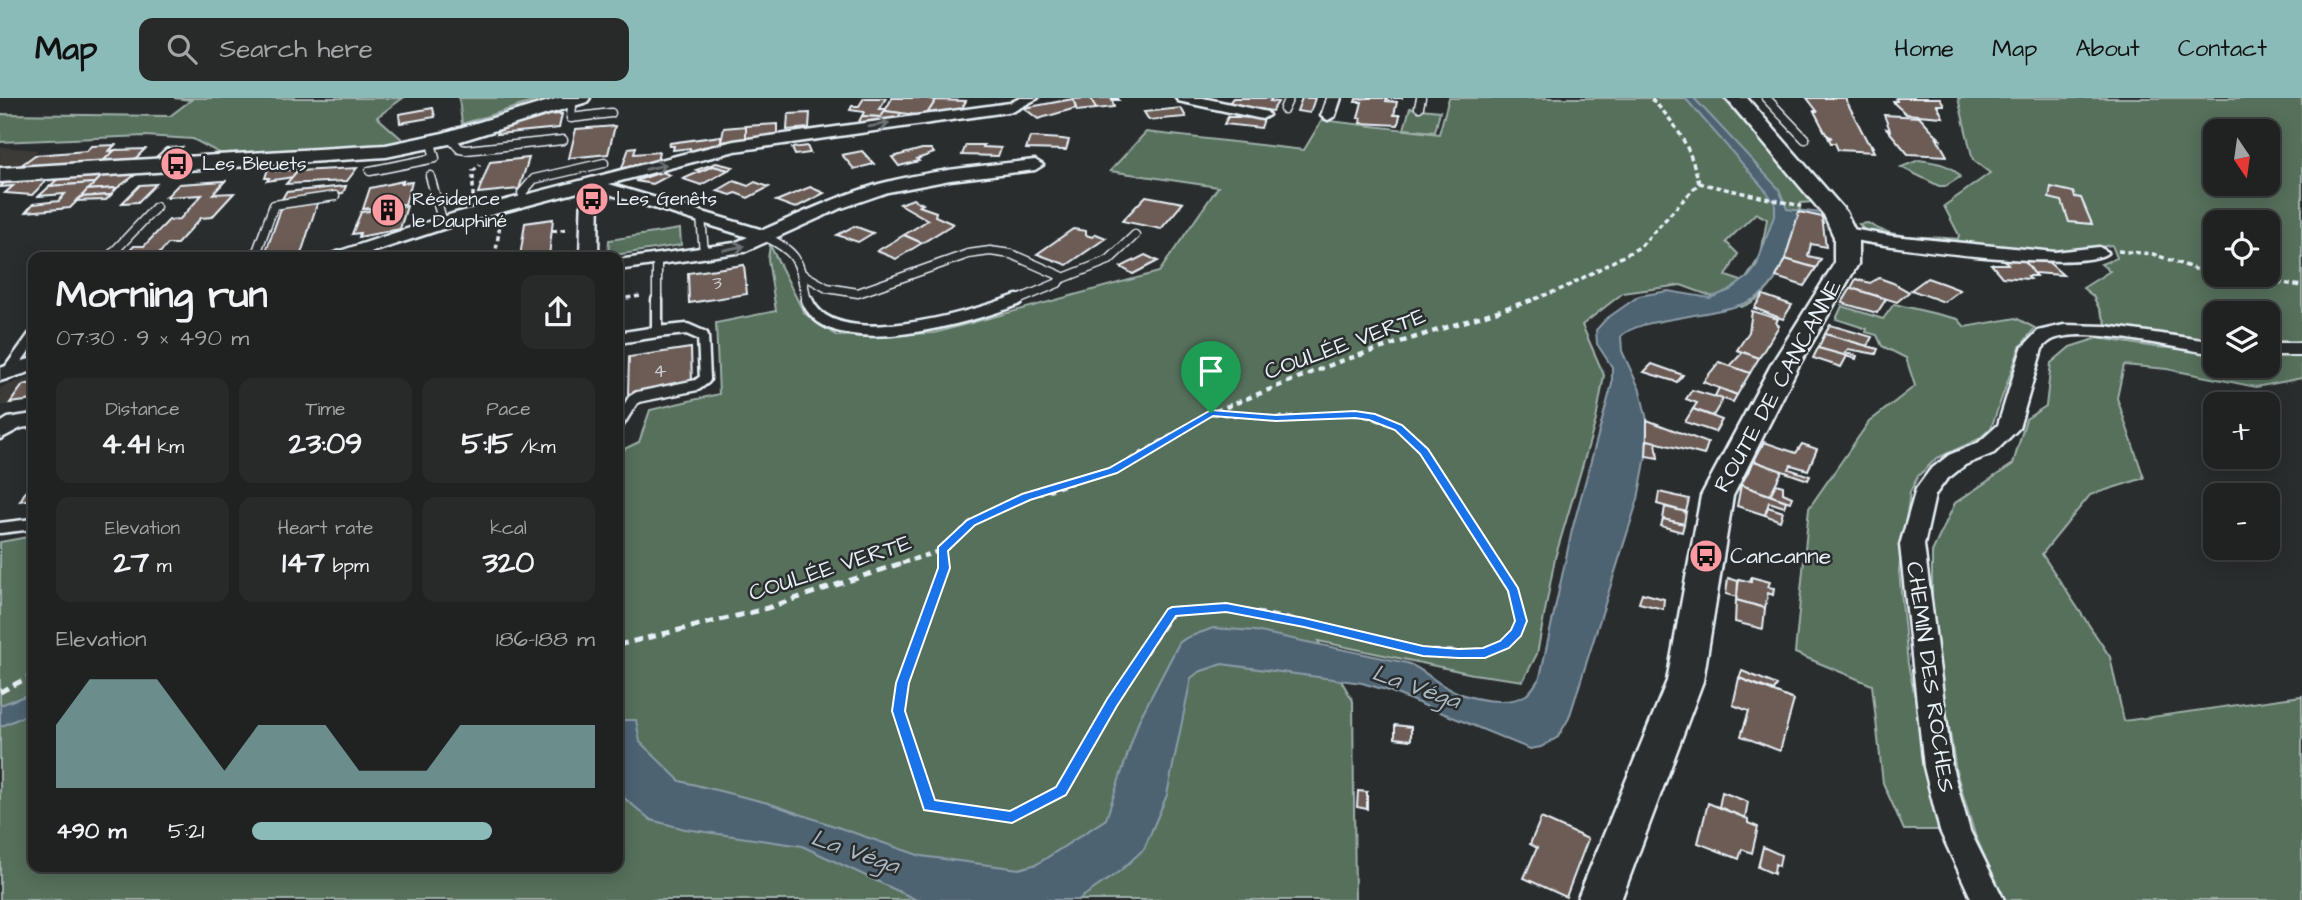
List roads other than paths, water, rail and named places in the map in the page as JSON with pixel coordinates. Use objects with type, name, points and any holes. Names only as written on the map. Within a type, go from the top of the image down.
[{"type":"main road","points":[[1736,98],[1834,212],[1846,233]]},
{"type":"main road","points":[[0,175],[372,152],[440,141],[573,100]]},
{"type":"main road","name":"ROUTE DE CANCANNE","points":[[1599,900],[1685,681],[1717,496],[1785,365],[1846,264],[1849,249],[1846,233]]},
{"type":"street","points":[[355,252],[503,206],[524,196],[591,191],[748,144],[1014,107],[1031,98]]},
{"type":"street","points":[[1183,98],[1262,115]]},
{"type":"street","points":[[1328,116],[1334,98]]},
{"type":"street","points":[[623,264],[738,248],[833,205],[884,188],[950,175],[1035,165]]},
{"type":"street","points":[[591,191],[701,217],[764,236]]},
{"type":"street","points":[[589,252],[591,191]]},
{"type":"street","points":[[1846,233],[1928,245],[2055,257],[2099,252]]},
{"type":"street","name":"CHEMIN DES ROCHES","points":[[1987,900],[1955,831],[1938,767],[1912,545],[1924,494],[1938,475],[1958,460],[1986,448],[2008,428],[2032,348],[2040,338],[2064,332],[2092,331],[2203,346]]},
{"type":"street","points":[[2280,349],[2302,349]]},
{"type":"street","points":[[4,374],[28,366]]},
{"type":"street","points":[[0,432],[15,423],[28,421]]},
{"type":"lane","points":[[1284,109],[1289,98]]},
{"type":"lane","points":[[1419,107],[1421,98]]},
{"type":"lane","points":[[1766,98],[1805,139]]},
{"type":"lane","points":[[573,100],[571,118],[611,113]]},
{"type":"lane","points":[[370,171],[435,158],[440,141],[466,150],[563,140]]},
{"type":"lane","points":[[524,196],[534,179],[604,163]]},
{"type":"lane","points":[[430,176],[443,223]]},
{"type":"lane","points":[[257,252],[274,205],[335,196]]},
{"type":"lane","points":[[114,252],[156,207]]},
{"type":"lane","points":[[701,217],[704,253]]},
{"type":"lane","points":[[764,236],[787,246],[804,275],[806,303],[821,319],[868,330],[923,326],[1002,308],[1061,279],[1109,260],[1135,234]]},
{"type":"lane","points":[[804,275],[827,288],[858,293],[968,254],[990,251],[1011,254],[1058,273],[1061,279]]},
{"type":"lane","points":[[657,260],[657,332]]},
{"type":"lane","points":[[623,337],[687,329],[700,332],[703,335],[705,379],[697,385],[638,397],[623,416]]},
{"type":"lane","points":[[4,374],[28,343]]},
{"type":"lane","points":[[0,528],[28,525]]},
{"type":"water","name":"La Véga","points":[[1685,98],[1694,98],[1779,189],[1787,209],[1821,213],[1822,217],[1799,213],[1782,267],[1772,284],[1760,295],[1726,309],[1645,325],[1621,336],[1622,351],[1640,390],[1647,420],[1646,456],[1638,499],[1569,718],[1558,737],[1541,747],[1530,749],[1389,691],[1362,683],[1222,664],[1199,672],[1191,678],[1167,795],[1144,849],[1120,871],[1078,900],[917,900],[802,846],[685,829],[651,820],[623,797],[623,720],[636,720],[640,742],[680,781],[768,803],[921,856],[1019,869],[1037,864],[1106,819],[1139,720],[1179,643],[1213,628],[1255,631],[1407,663],[1458,693],[1477,698],[1508,701],[1526,695],[1540,677],[1572,530],[1612,384],[1612,367],[1597,344],[1596,330],[1606,319],[1639,296],[1668,291],[1710,298],[1730,290],[1749,276],[1756,267],[1775,213],[1775,204]]},
{"type":"water","points":[[28,695],[28,714],[0,727],[0,705]]},
{"type":"place","name":"Les Bleuets","points":[[177,164]]},
{"type":"place","name":"Les Genêts","points":[[592,199]]},
{"type":"place","name":"Résidence le Dauphiné","points":[[388,210]]},
{"type":"place","name":"Cancanne","points":[[1706,556]]}]
